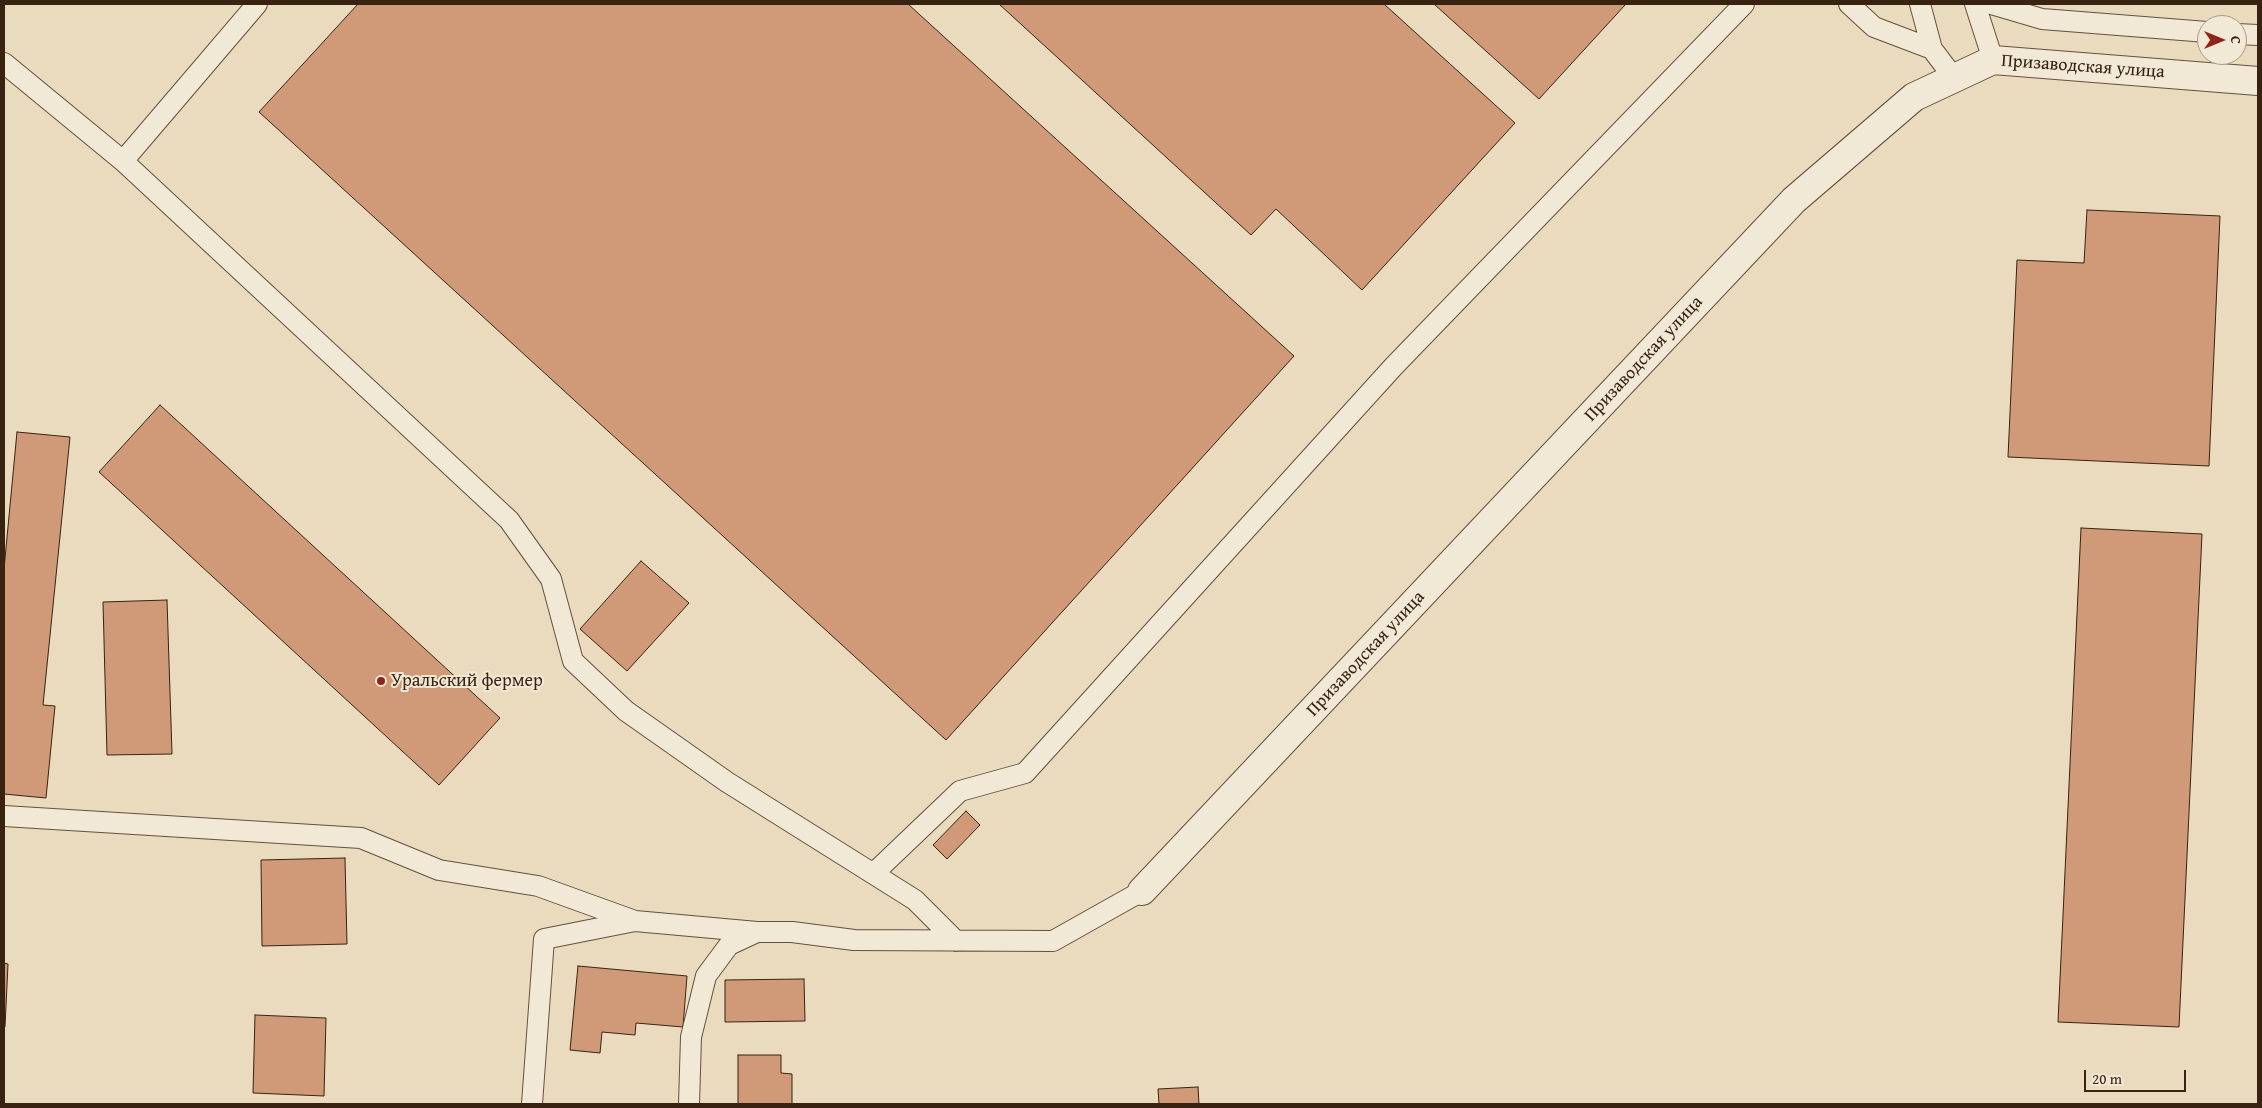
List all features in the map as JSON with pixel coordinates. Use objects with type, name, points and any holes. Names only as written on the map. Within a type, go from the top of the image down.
[{"type":"street","name":"Призаводская улица","points":[[1142,891],[1794,200],[1914,97],[1993,60],[2258,80]]},
{"type":"lane","points":[[123,161],[257,4]]},
{"type":"lane","points":[[874,873],[960,791],[1025,773],[1394,366],[1744,4]]},
{"type":"lane","points":[[1849,4],[1874,27],[1932,49]]},
{"type":"lane","points":[[1920,4],[1932,49],[1954,78]]},
{"type":"lane","points":[[1975,4],[1993,60]]},
{"type":"lane","points":[[1991,4],[2042,19],[2197,31]]},
{"type":"lane","points":[[4,63],[123,161],[509,520],[551,579],[573,661],[626,711],[727,782],[915,900],[956,940]]},
{"type":"lane","points":[[4,816],[361,838],[439,870],[538,886],[635,921],[757,932],[792,932],[854,940],[1053,941],[1142,891]]},
{"type":"lane","points":[[532,1104],[544,940],[635,921]]},
{"type":"lane","points":[[689,1104],[691,1037],[706,976],[729,945],[757,932]]},
{"type":"building","points":[[358,4],[908,4],[1294,356],[946,740],[259,112]]},
{"type":"building","points":[[999,4],[1384,4],[1515,123],[1362,290],[1276,209],[1251,235]]},
{"type":"building","points":[[1434,4],[1626,4],[1539,99]]},
{"type":"building","points":[[2087,210],[2220,216],[2209,466],[2008,457],[2017,260],[2084,263]]},
{"type":"building","points":[[160,405],[500,718],[439,785],[99,472]]},
{"type":"building","points":[[17,432],[70,437],[43,705],[55,706],[46,798],[4,794],[4,569]]},
{"type":"building","points":[[2081,528],[2202,534],[2179,1027],[2058,1022]]},
{"type":"building","points":[[641,561],[689,603],[627,671],[580,629]]},
{"type":"building","points":[[167,600],[172,754],[107,755],[103,602]]},
{"type":"building","points":[[966,811],[980,825],[947,859],[933,845]]},
{"type":"building","points":[[345,858],[347,944],[262,946],[261,860]]},
{"type":"building","points":[[4,963],[8,964],[5,1027],[4,1027]]},
{"type":"building","points":[[578,966],[687,976],[683,1027],[636,1023],[635,1035],[602,1032],[600,1053],[570,1050]]},
{"type":"building","points":[[804,979],[805,1021],[725,1022],[725,980]]},
{"type":"building","points":[[255,1015],[326,1018],[324,1096],[253,1093]]},
{"type":"building","points":[[738,1055],[781,1055],[781,1073],[792,1074],[792,1104],[738,1104]]},
{"type":"building","points":[[1198,1087],[1199,1104],[1159,1104],[1158,1089]]},
{"type":"place","name":"Уральский фермер","points":[[381,681]]}]
